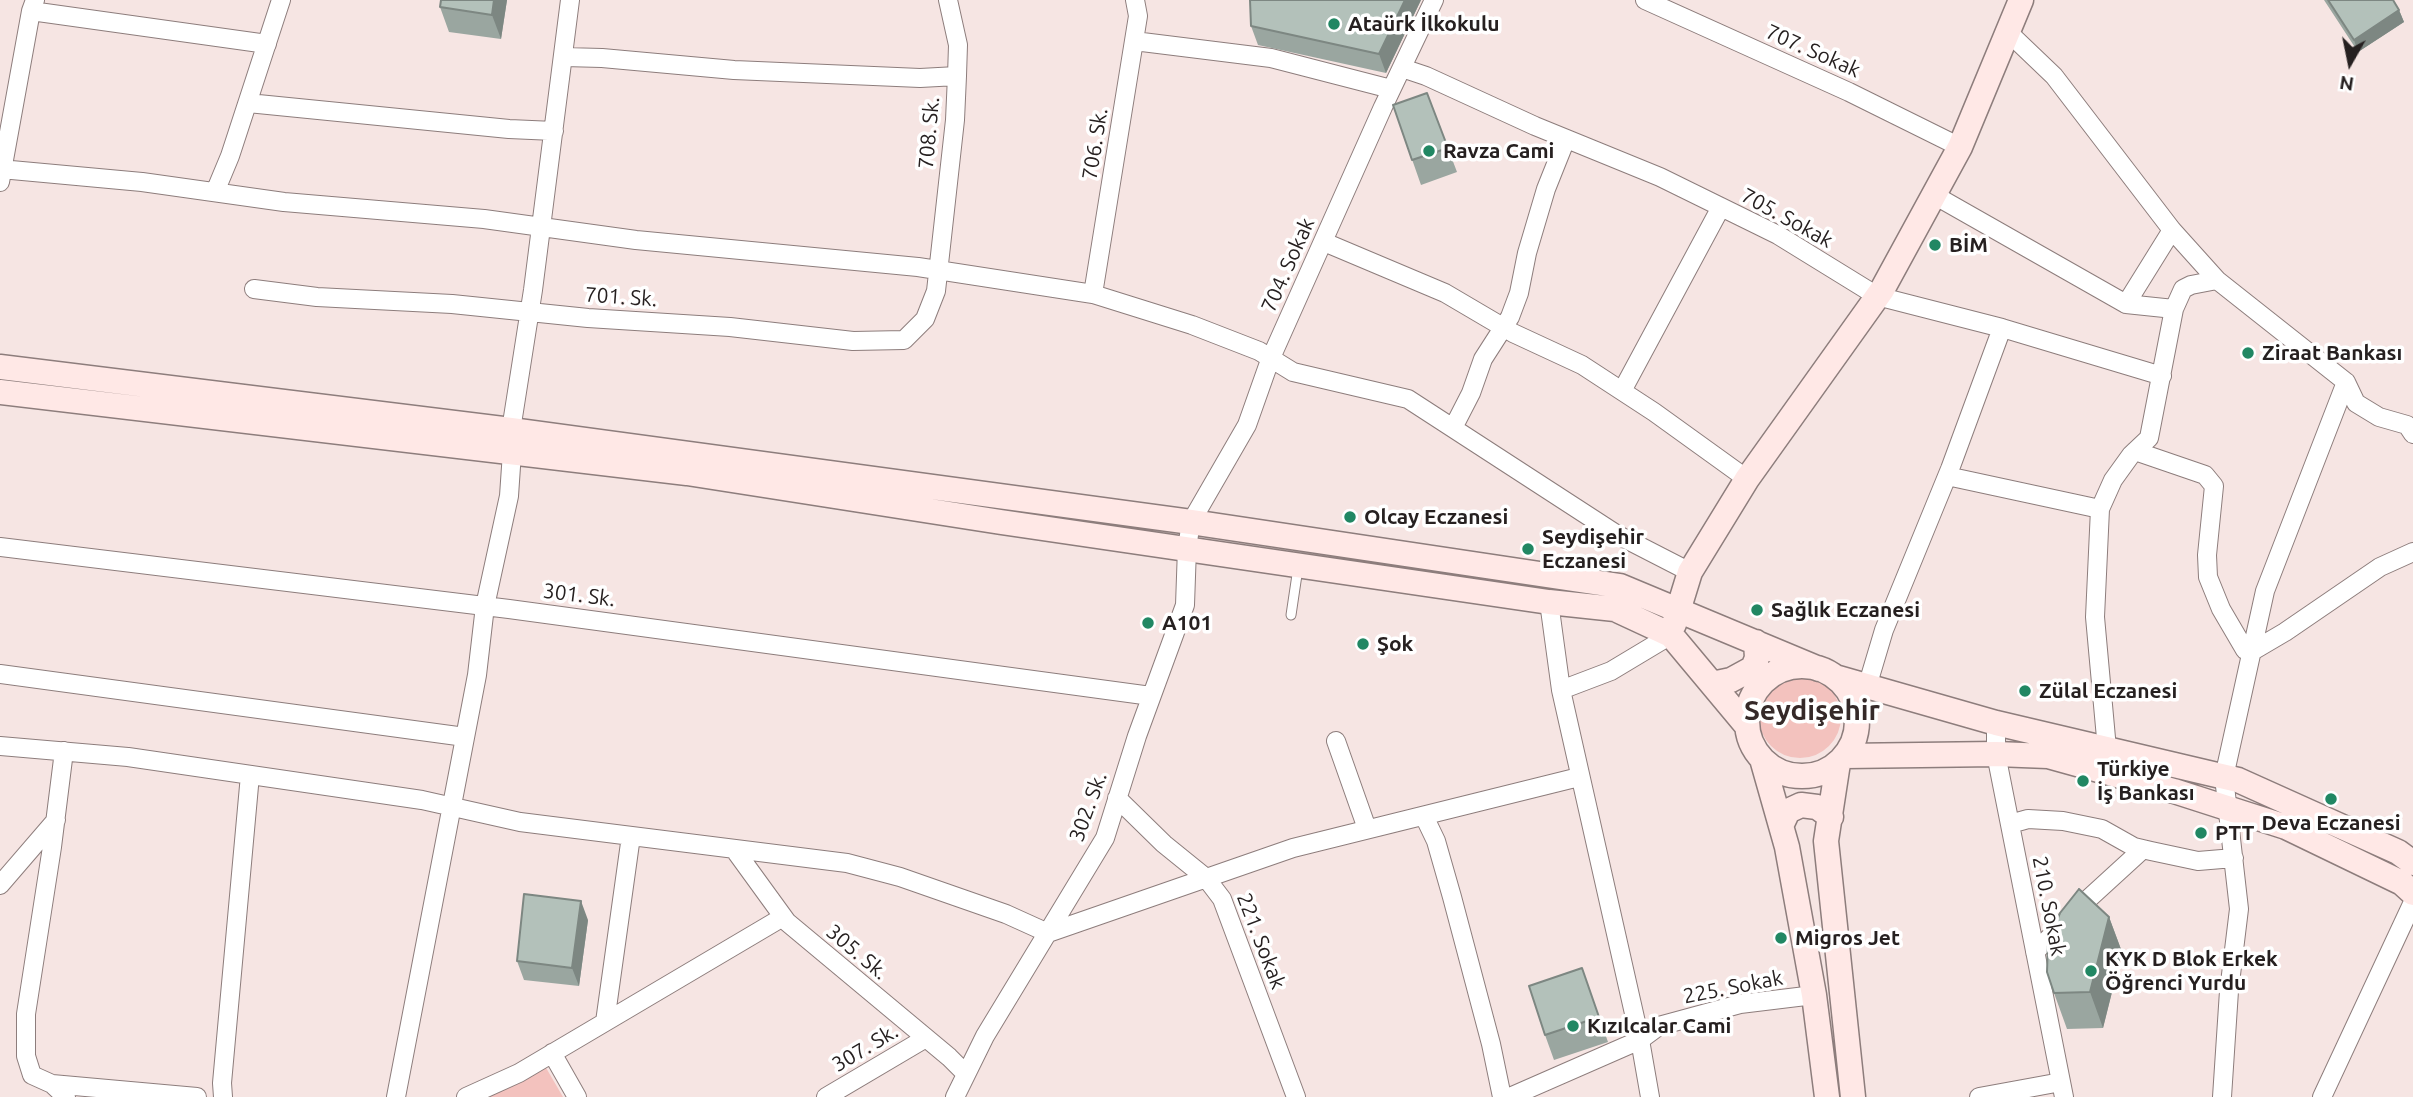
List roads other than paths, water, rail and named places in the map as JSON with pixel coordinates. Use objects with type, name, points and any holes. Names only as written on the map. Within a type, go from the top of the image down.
[{"type":"main road","points":[[1671,635],[1690,572],[1747,479],[1877,296],[1934,195],[1960,147],[2009,33],[2016,2]]},
{"type":"main road","points":[[0,367],[512,441],[687,473],[1001,522],[1549,602],[1615,609],[1671,635],[1747,726]]},
{"type":"main road","points":[[0,392],[512,441],[1191,522],[1620,586],[1867,688],[1996,723],[2238,780],[2398,852],[2413,863]]},
{"type":"main road","points":[[1712,684],[1731,680],[1753,668],[1757,658],[1756,642]]},
{"type":"main road","points":[[1853,1097],[1826,841],[1842,760],[1856,732],[1855,706],[1847,690],[1827,673],[1801,666],[1783,669],[1768,678],[1755,691],[1748,708],[1747,726],[1751,744],[1762,759],[1775,769],[1791,775],[1808,776],[1824,772],[1842,760],[1996,754],[2048,756],[2286,827],[2402,883],[2413,893]]},
{"type":"main road","points":[[1762,759],[1787,847],[1814,995],[1827,1097]]},
{"type":"main road","points":[[1781,826],[1788,811],[1801,805],[1817,807],[1831,817]]},
{"type":"street","points":[[215,192],[282,0]]},
{"type":"street","points":[[396,1097],[477,675],[485,606],[509,496],[512,441],[570,0]]},
{"type":"street","name":"708. Sk.","points":[[939,270],[938,259],[955,121],[957,76],[958,45],[948,0]]},
{"type":"street","name":"706. Sk.","points":[[1093,294],[1138,16],[1135,0]]},
{"type":"street","name":"704. Sokak","points":[[1187,548],[1191,522],[1247,425],[1270,360],[1391,89],[1434,0]]},
{"type":"street","name":"707. Sokak","points":[[1645,0],[1849,92],[1960,147]]},
{"type":"street","points":[[267,44],[33,6],[1,174],[142,182],[284,202],[484,219],[636,240],[939,270],[1093,294],[1192,325],[1259,351],[1293,372],[1408,399],[1616,534],[1690,572]]},
{"type":"street","points":[[2009,33],[2054,76],[2172,230],[2217,280],[2346,382],[2356,403],[2379,418],[2407,425],[2413,433]]},
{"type":"street","points":[[1134,41],[1271,58],[1391,89]]},
{"type":"street","points":[[564,57],[734,70],[920,78],[957,76]]},
{"type":"street","name":"705. Sokak","points":[[1402,68],[1660,177],[1779,235],[1877,296],[2002,328],[2162,376]]},
{"type":"street","points":[[248,103],[509,129],[554,131]]},
{"type":"street","points":[[1453,428],[1471,393],[1483,359],[1504,327],[1519,293],[1527,253],[1546,189],[1566,139]]},
{"type":"street","points":[[1934,195],[2126,304],[2174,309]]},
{"type":"street","points":[[1622,391],[1721,207]]},
{"type":"street","points":[[2126,304],[2172,230]]},
{"type":"street","points":[[1324,242],[1445,293],[1504,327],[1582,365],[1747,479]]},
{"type":"street","name":"701. Sk.","points":[[254,289],[317,297],[730,327],[853,341],[904,340],[925,318],[936,291],[939,270]]},
{"type":"street","points":[[2107,749],[2095,617],[2100,509],[2113,480],[2135,451],[2149,438],[2174,309],[2183,289],[2217,280]]},
{"type":"street","points":[[1867,688],[1884,630],[1947,476],[2002,328]]},
{"type":"street","points":[[2222,1097],[2229,991],[2239,909],[2224,777],[2265,591],[2346,382]]},
{"type":"street","points":[[2135,451],[2205,475],[2214,486],[2207,555],[2208,577],[2221,609],[2245,650],[2251,652],[2380,567],[2413,552]]},
{"type":"street","points":[[1947,476],[2100,509]]},
{"type":"street","name":"301. Sk.","points":[[0,547],[485,606],[1151,696]]},
{"type":"street","name":"302. Sk.","points":[[955,1097],[985,1037],[1105,838],[1151,696],[1185,605],[1187,548]]},
{"type":"street","points":[[1549,602],[1561,690],[1578,775],[1640,1040],[1650,1097]]},
{"type":"street","points":[[1561,690],[1611,671],[1671,635]]},
{"type":"street","points":[[0,674],[465,737]]},
{"type":"street","name":"210. Sokak","points":[[1996,723],[1996,754],[2063,1090]]},
{"type":"street","points":[[1336,741],[1365,822]]},
{"type":"street","points":[[0,746],[128,757],[422,800],[520,822],[847,863],[900,877],[1006,914],[1048,933],[1293,848],[1578,775]]},
{"type":"street","points":[[64,751],[26,1014],[26,1056],[32,1075],[51,1084],[66,1097]]},
{"type":"street","points":[[223,1097],[223,1070],[250,775]]},
{"type":"street","points":[[1206,878],[1218,866],[1250,854],[1365,822],[1407,815],[1578,775]]},
{"type":"street","name":"221. Sokak","points":[[1117,798],[1164,844],[1206,878],[1222,899],[1296,1097]]},
{"type":"street","points":[[1424,816],[1436,841],[1452,897],[1491,1044],[1502,1097]]},
{"type":"street","points":[[2010,824],[2028,819],[2063,821],[2102,829],[2134,847],[2198,861],[2234,858]]},
{"type":"street","points":[[0,885],[56,820]]},
{"type":"street","points":[[605,1022],[631,836]]},
{"type":"street","name":"305. Sk.","points":[[734,849],[783,917],[966,1074]]},
{"type":"street","points":[[2035,952],[2143,849]]},
{"type":"street","points":[[2322,1097],[2413,902]]},
{"type":"street","points":[[466,1097],[519,1073],[783,917]]},
{"type":"street","name":"225. Sokak","points":[[1510,1097],[1640,1040],[1659,1027],[1740,1004],[1814,995]]},
{"type":"street","name":"307. Sk.","points":[[826,1097],[926,1038]]},
{"type":"street","points":[[552,1053],[577,1097]]},
{"type":"street","points":[[51,1084],[197,1097]]},
{"type":"street","points":[[1979,1097],[2063,1090]]},
{"type":"lane","points":[[1291,615],[1299,565]]},
{"type":"place","name":"Ataürk İlkokulu","points":[[1334,24]]},
{"type":"place","name":"Ravza Cami","points":[[1429,151]]},
{"type":"place","name":"BİM","points":[[1935,245]]},
{"type":"place","name":"Ziraat Bankası","points":[[2248,353]]},
{"type":"place","name":"Olcay Eczanesi","points":[[1350,517]]},
{"type":"place","name":"Seydişehir Eczanesi","points":[[1528,549]]},
{"type":"place","name":"Sağlık Eczanesi","points":[[1757,610]]},
{"type":"place","name":"A101","points":[[1148,623]]},
{"type":"place","name":"Şok","points":[[1363,644]]},
{"type":"place","name":"Zülal Eczanesi","points":[[2025,691]]},
{"type":"place","name":"Türkiye İş Bankası","points":[[2083,781]]},
{"type":"place","name":"Deva Eczanesi","points":[[2331,799]]},
{"type":"place","name":"PTT","points":[[2201,833]]},
{"type":"place","name":"Migros Jet","points":[[1781,938]]},
{"type":"place","name":"KYK D Blok Erkek Öğrenci Yurdu","points":[[2091,971]]},
{"type":"place","name":"Kızılcalar Cami","points":[[1573,1026]]},
{"type":"district","name":"Seydişehir","points":[[1812,711]]}]
